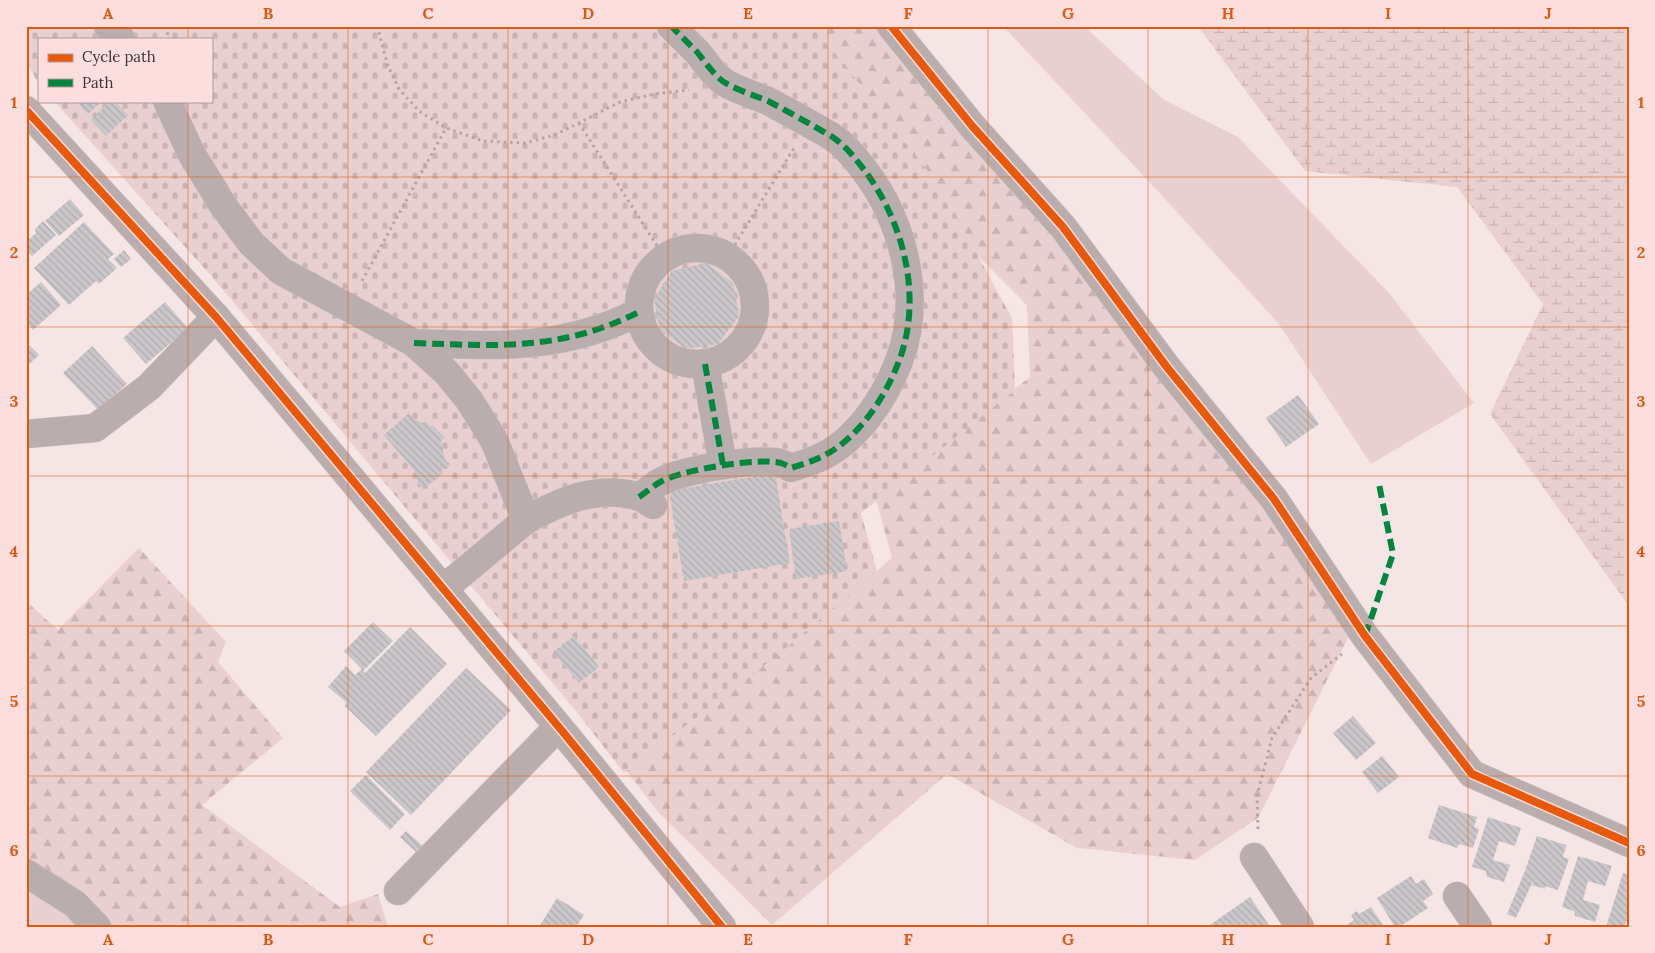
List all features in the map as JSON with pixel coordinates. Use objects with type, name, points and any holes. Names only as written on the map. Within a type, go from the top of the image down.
[{"type":"street","points":[[108,26],[120,38]]},
{"type":"street","points":[[443,589],[526,520],[573,497],[607,492],[646,501],[662,481],[689,472],[723,465],[768,462],[782,463],[791,468],[821,458],[846,441],[871,414],[890,383],[903,350],[909,315],[908,276],[902,248],[891,215],[875,185],[856,159],[833,138],[790,112],[721,80],[671,26]]},
{"type":"street","points":[[891,26],[973,126],[1063,227],[1166,366],[1274,500],[1365,636],[1472,774],[1629,843]]},
{"type":"street","points":[[167,102],[191,153],[224,207],[252,244],[281,271],[414,343],[447,373],[469,400],[494,440],[526,520]]},
{"type":"street","points":[[30,122],[216,317],[722,927]]},
{"type":"street","points":[[702,247],[728,256],[748,276],[755,294],[756,313],[750,331],[739,347],[724,358],[705,364],[686,363],[667,357],[652,344],[642,327],[638,307],[641,288],[650,270],[664,257],[683,249],[702,247]]},
{"type":"street","points":[[414,343],[526,344],[565,339],[601,328],[639,312]]},
{"type":"street","points":[[26,434],[96,428],[149,387],[216,317]]},
{"type":"street","points":[[705,364],[723,465]]},
{"type":"street","points":[[398,891],[558,727]]},
{"type":"street","points":[[1254,857],[1300,927]]},
{"type":"street","points":[[26,873],[75,904],[97,927]]},
{"type":"street","points":[[1457,896],[1478,927]]},
{"type":"path","points":[[377,26],[388,66],[399,89],[419,111],[446,128],[483,140],[525,143],[555,135],[620,102],[655,94],[686,91],[721,80]]},
{"type":"path","points":[[579,123],[664,257]]},
{"type":"path","points":[[728,256],[809,125]]},
{"type":"path","points":[[347,308],[446,128]]},
{"type":"path","points":[[1254,857],[1258,836],[1257,796],[1272,738],[1311,678],[1365,636]]},
{"type":"green space","points":[[26,26],[814,26],[941,188],[1012,318],[1015,390],[861,513],[877,571],[774,658],[624,773],[576,711],[213,278],[55,102],[212,102],[212,38],[38,38],[38,83],[26,61]]},
{"type":"green space","points":[[644,26],[879,26],[1019,195],[1268,508],[1350,634],[1258,818],[1195,860],[1077,848],[947,774],[772,925],[659,813],[589,723],[780,652],[892,558],[876,499],[1030,377],[1027,305],[957,235]]},
{"type":"green space","points":[[1003,26],[1084,26],[1163,99],[1238,137],[1389,293],[1474,403],[1371,464],[1279,324]]},
{"type":"green space","points":[[1193,26],[1629,26],[1629,606],[1490,414],[1543,304],[1457,187],[1305,171],[1200,29]]},
{"type":"green space","points":[[139,548],[226,642],[218,662],[283,738],[202,805],[340,907],[378,894],[388,927],[109,927],[76,892],[26,857],[26,601],[58,630]]},
{"type":"green space","points":[[26,888],[67,912],[81,927],[26,927]]},
{"type":"building","points":[[77,102],[101,102],[88,114]]},
{"type":"building","points":[[109,102],[116,102],[128,115],[106,136],[91,120]]},
{"type":"building","points":[[70,199],[84,215],[59,236],[45,221]]},
{"type":"building","points":[[43,221],[56,235],[32,256],[26,250],[26,242],[36,233],[35,229]]},
{"type":"building","points":[[84,222],[114,254],[108,259],[117,268],[99,284],[96,281],[69,305],[34,268]]},
{"type":"building","points":[[124,250],[131,259],[121,267],[114,259]]},
{"type":"building","points":[[706,263],[733,283],[739,316],[718,344],[686,349],[660,330],[654,299],[672,271]]},
{"type":"building","points":[[41,282],[61,305],[33,330],[26,322],[26,295]]},
{"type":"building","points":[[165,302],[188,328],[146,364],[123,338]]},
{"type":"building","points":[[26,342],[39,355],[26,367]]},
{"type":"building","points":[[92,346],[127,384],[98,410],[63,373]]},
{"type":"building","points":[[1298,395],[1319,424],[1286,447],[1266,418]]},
{"type":"building","points":[[409,413],[415,420],[432,425],[445,438],[441,440],[445,460],[450,464],[441,471],[443,474],[427,486],[418,487],[417,474],[384,435]]},
{"type":"building","points":[[775,473],[790,563],[684,581],[669,491]]},
{"type":"building","points":[[839,521],[847,571],[796,579],[789,529]]},
{"type":"building","points":[[373,622],[393,641],[363,671],[365,673],[410,627],[447,664],[376,736],[345,706],[346,702],[328,687],[346,666],[355,675],[362,669],[344,651]]},
{"type":"building","points":[[574,636],[599,667],[579,683],[553,652]]},
{"type":"building","points":[[466,668],[511,710],[411,815],[366,772]]},
{"type":"building","points":[[1353,716],[1376,743],[1356,760],[1333,733]]},
{"type":"building","points":[[1382,756],[1399,777],[1378,793],[1362,772]]},
{"type":"building","points":[[366,775],[405,814],[390,830],[350,791]]},
{"type":"building","points":[[1439,805],[1477,817],[1474,827],[1479,829],[1473,848],[1459,844],[1457,848],[1428,838]]},
{"type":"building","points":[[1488,817],[1521,828],[1515,846],[1499,841],[1493,860],[1510,865],[1504,882],[1487,877],[1486,871],[1472,867]]},
{"type":"building","points":[[406,831],[424,847],[417,853],[400,837]]},
{"type":"building","points":[[1537,836],[1566,845],[1563,857],[1569,859],[1558,890],[1532,885],[1534,879],[1516,918],[1507,914]]},
{"type":"building","points":[[1578,856],[1612,866],[1605,886],[1588,881],[1583,900],[1600,905],[1595,922],[1575,916],[1574,911],[1562,907]]},
{"type":"building","points":[[1623,873],[1629,875],[1629,915],[1624,927],[1606,927]]},
{"type":"building","points":[[1411,876],[1416,884],[1424,879],[1433,894],[1423,901],[1428,908],[1399,927],[1395,927],[1377,898]]},
{"type":"building","points":[[1250,897],[1269,925],[1266,927],[1207,927]]},
{"type":"building","points":[[557,898],[584,915],[576,927],[539,927]]},
{"type":"building","points":[[1371,907],[1384,927],[1344,927],[1354,920],[1351,915],[1357,911],[1359,914]]},
{"type":"marked path","points":[[639,497],[656,484],[686,473],[739,463],[756,462],[781,463],[791,468],[816,459],[833,450],[857,430],[878,403],[886,389],[899,361],[906,337],[909,312],[906,262],[899,237],[879,192],[854,157],[841,143],[831,136],[768,101],[724,82],[671,26]]},
{"type":"marked path","points":[[414,343],[502,345],[556,340],[610,325],[639,312]]},
{"type":"marked path","points":[[705,364],[723,465]]},
{"type":"marked path","points":[[1365,636],[1393,554],[1379,484]]},
{"type":"cycle path","points":[[891,26],[973,127],[1063,227],[1166,366],[1274,499],[1365,636],[1472,774],[1629,843]]},
{"type":"cycle path","points":[[26,110],[216,317],[563,732],[722,927]]}]
